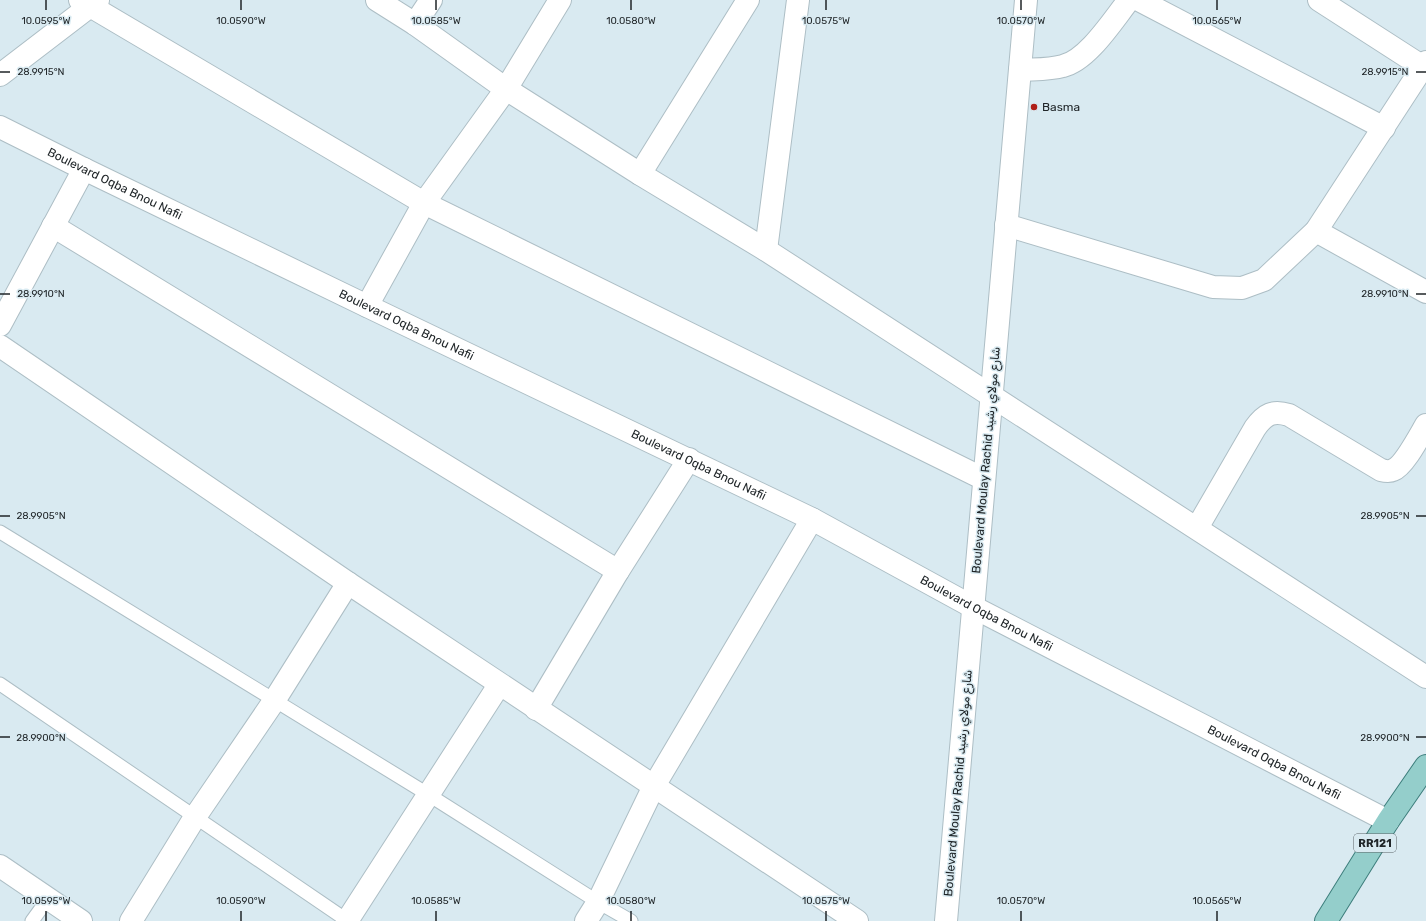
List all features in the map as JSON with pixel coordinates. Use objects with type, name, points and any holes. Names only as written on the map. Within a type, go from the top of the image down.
[{"type":"main road","name":"RR121","points":[[1326,921],[1388,821],[1426,766]]},
{"type":"street","points":[[376,0],[415,24],[506,89],[640,174],[766,250],[1426,676]]},
{"type":"street","points":[[415,24],[431,0]]},
{"type":"street","points":[[367,306],[424,203],[506,89],[560,0]]},
{"type":"street","points":[[640,174],[748,0]]},
{"type":"street","points":[[766,250],[798,0]]},
{"type":"street","name":"Boulevard Moulay Rachid شارع مولاي رشيد","points":[[946,921],[1026,0]]},
{"type":"street","points":[[1020,70],[1062,66],[1074,62],[1087,53],[1129,0]]},
{"type":"street","points":[[1139,0],[1384,128]]},
{"type":"street","points":[[1006,225],[1214,286],[1242,288],[1264,280],[1316,232],[1424,64],[1319,0]]},
{"type":"street","points":[[0,75],[89,2],[424,203],[984,479]]},
{"type":"street","name":"Boulevard Oqba Bnou Nafii","points":[[0,127],[367,306],[812,519],[973,607],[1388,821]]},
{"type":"street","points":[[0,325],[84,169]]},
{"type":"street","points":[[52,226],[618,571]]},
{"type":"street","points":[[1316,232],[1426,292]]},
{"type":"street","points":[[0,346],[348,584],[857,921]]},
{"type":"street","points":[[1197,528],[1255,428],[1267,415],[1272,413],[1289,415],[1381,470],[1386,471],[1392,471],[1398,468],[1426,425]]},
{"type":"street","points":[[536,709],[618,571],[689,459]]},
{"type":"street","points":[[586,921],[598,902],[654,786],[812,519]]},
{"type":"street","points":[[131,921],[195,817],[274,701],[348,584]]},
{"type":"street","points":[[348,921],[499,685]]},
{"type":"street","points":[[0,866],[81,921]]},
{"type":"lane","points":[[0,532],[429,795],[598,902],[631,921]]},
{"type":"lane","points":[[0,684],[348,921]]},
{"type":"lane","points":[[32,921],[48,899]]},
{"type":"place","name":"Basma","points":[[1034,107]]}]
